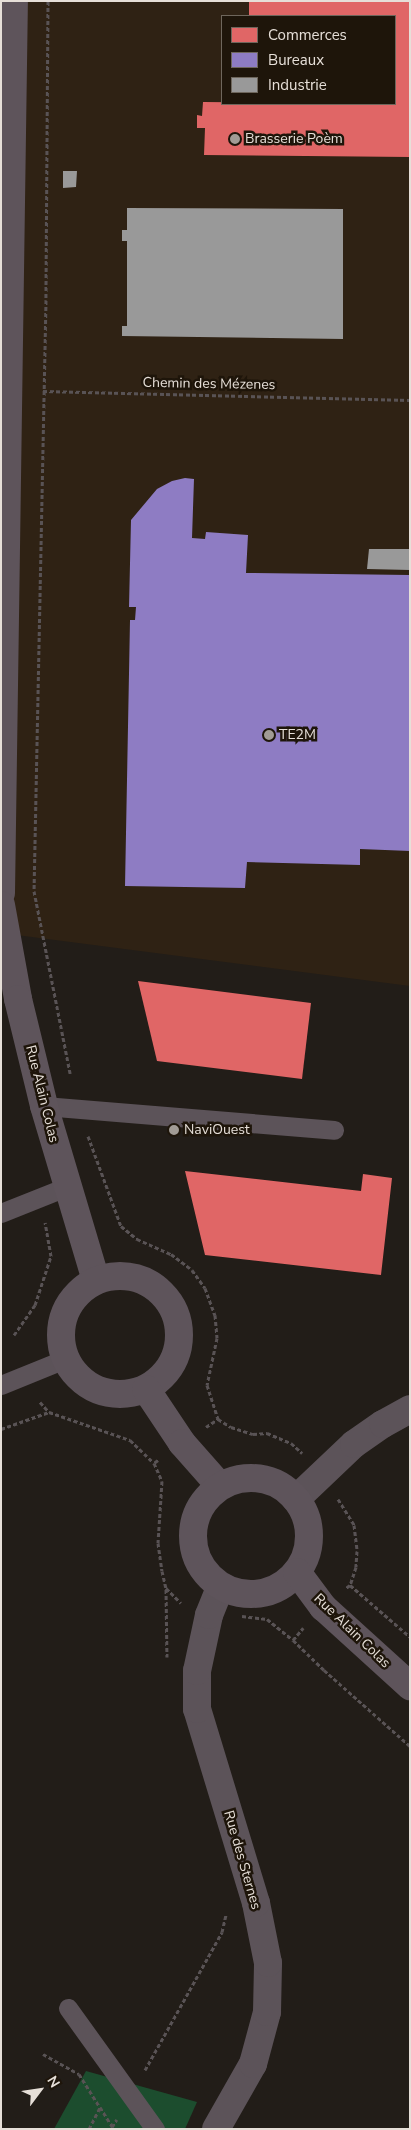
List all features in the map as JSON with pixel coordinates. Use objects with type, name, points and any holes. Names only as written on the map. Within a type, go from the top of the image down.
[{"type":"street","points":[[1,893],[14,1]]},
{"type":"street","name":"Rue Alain Colas","points":[[1,905],[18,999],[44,1106],[66,1187],[96,1280]]},
{"type":"street","points":[[115,1276],[136,1278],[148,1284],[169,1301],[178,1320],[179,1340],[174,1360],[162,1377],[146,1389],[128,1395],[108,1394],[90,1388],[75,1375],[65,1359],[60,1341],[61,1322],[64,1314],[68,1305],[80,1291],[96,1280],[115,1276]]},
{"type":"street","points":[[146,1389],[182,1443],[220,1486]]},
{"type":"street","points":[[296,1499],[354,1444],[383,1424],[410,1409]]},
{"type":"street","points":[[240,1478],[261,1478],[280,1485],[296,1499],[306,1516],[310,1536],[306,1555],[297,1572],[281,1586],[262,1594],[240,1594],[221,1586],[204,1570],[194,1548],[194,1524],[203,1502],[220,1486],[240,1478]]},
{"type":"street","name":"Rue Alain Colas","points":[[297,1572],[323,1607],[410,1686]]},
{"type":"street","name":"Rue des Sternes","points":[[216,2129],[253,2064],[267,2012],[268,1963],[256,1903],[197,1709],[197,1671],[209,1615],[221,1586]]},
{"type":"lane","points":[[44,1106],[334,1130]]},
{"type":"lane","points":[[1,1213],[66,1187]]},
{"type":"lane","points":[[1,1385],[65,1359]]},
{"type":"lane","points":[[68,2008],[155,2129]]},
{"type":"path","points":[[48,1],[44,391],[34,891],[78,1109],[121,1226],[136,1239],[171,1254],[192,1270],[205,1288],[215,1315],[216,1338],[207,1385],[218,1419],[253,1434],[267,1433],[292,1443],[306,1457],[336,1496],[354,1526],[357,1551],[356,1567],[350,1585],[323,1607],[293,1640]]},
{"type":"path","name":"Chemin des Mézenes","points":[[8,390],[410,400]]},
{"type":"path","points":[[40,1402],[49,1412],[130,1440],[154,1463],[162,1482],[158,1542],[166,1588],[167,1664]]},
{"type":"path","points":[[1,1429],[49,1412]]},
{"type":"path","points":[[154,1463],[218,1419]]},
{"type":"path","points":[[350,1585],[410,1637]]},
{"type":"path","points":[[166,1588],[180,1602],[209,1615],[229,1617],[249,1615],[267,1618],[410,1746]]},
{"type":"path","points":[[43,2054],[79,2074],[113,2128],[222,1932],[227,1909]]},
{"type":"path","points":[[89,2129],[100,2107]]},
{"type":"shaded area","points":[[1,1],[410,1],[410,986],[1,933]]},
{"type":"green space","points":[[86,2071],[197,2102],[185,2129],[54,2129]]},
{"type":"building: Commerces","points":[[249,1],[410,1],[410,157],[204,155],[205,128],[197,128],[197,115],[202,116],[203,102],[221,102],[221,105],[396,105],[396,15],[249,15]]},
{"type":"building: Commerces","points":[[138,981],[311,1003],[302,1079],[157,1061]]},
{"type":"building: Commerces","points":[[185,1171],[361,1191],[363,1174],[392,1178],[381,1275],[205,1255]]},
{"type":"building: Bureaux","name":"TE2M","points":[[185,478],[194,479],[192,538],[205,539],[206,532],[248,535],[246,573],[410,575],[410,851],[360,849],[360,865],[247,862],[245,888],[125,886],[130,620],[135,620],[136,607],[129,607],[131,520],[157,489],[172,481]]},
{"type":"building: Industrie","points":[[63,171],[77,171],[76,187],[63,188]]},
{"type":"building: Industrie","points":[[127,208],[343,209],[343,339],[122,336],[122,326],[127,326],[127,241],[122,241],[122,230],[127,230]]},
{"type":"building: Industrie","points":[[369,549],[410,549],[410,570],[367,569]]},
{"type":"place","name":"Brasserie Poèm","points":[[235,139]]},
{"type":"place","name":"TE2M","points":[[269,735]]},
{"type":"place","name":"NaviOuest","points":[[174,1130]]}]
